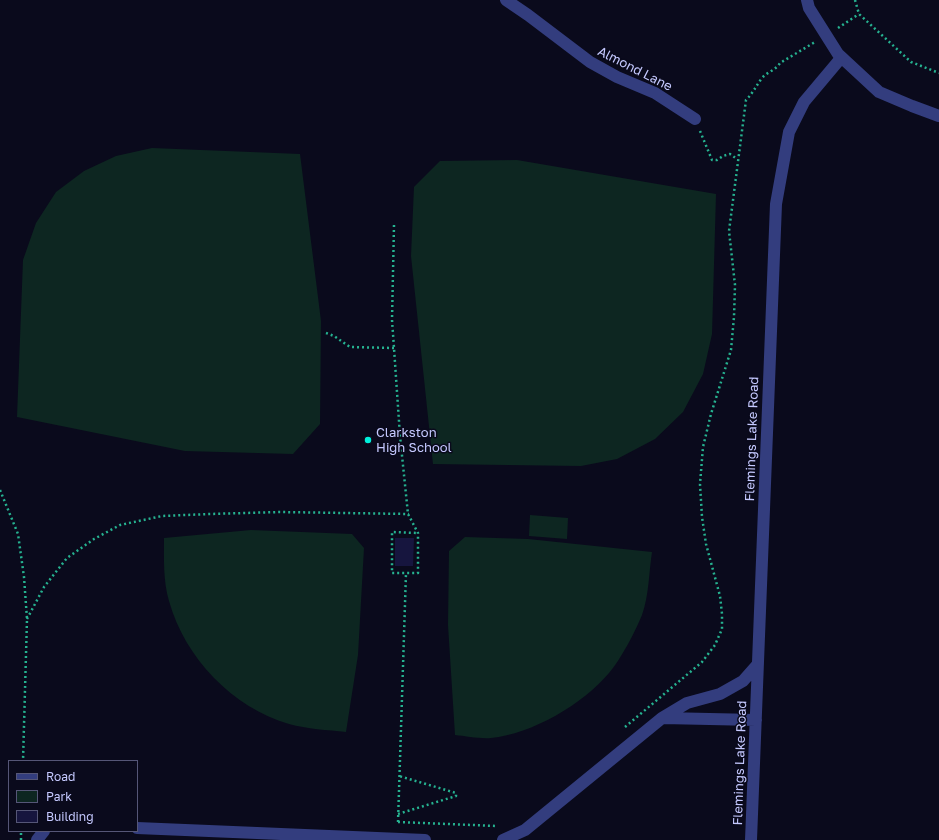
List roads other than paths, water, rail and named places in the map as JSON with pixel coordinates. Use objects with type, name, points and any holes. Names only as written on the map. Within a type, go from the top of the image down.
[{"type":"street","name":"Almond Lane","points":[[506,0],[590,62],[617,77],[655,93],[695,119]]},
{"type":"street","points":[[807,0],[809,8],[841,58],[879,92],[939,116]]},
{"type":"street","name":"Flemings Lake Road","points":[[751,840],[776,204],[789,132],[804,102],[841,58]]},
{"type":"street","points":[[503,840],[525,830],[662,718],[687,703],[720,694],[743,681],[758,664]]},
{"type":"street","points":[[662,718],[756,720]]},
{"type":"street","points":[[138,828],[425,840]]},
{"type":"street","points":[[37,840],[43,832]]},
{"type":"place","name":"Clarkston High School","points":[[368,440]]}]
